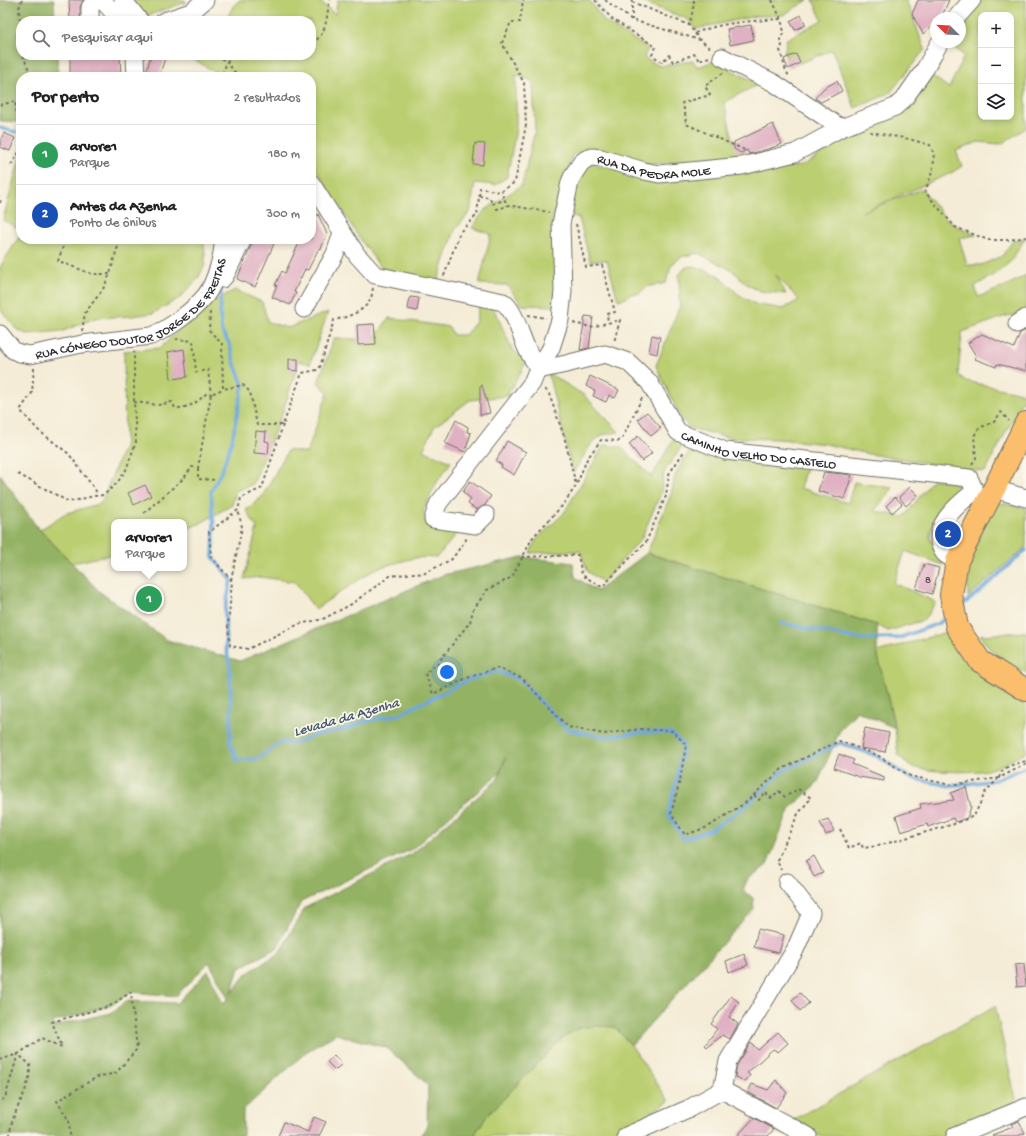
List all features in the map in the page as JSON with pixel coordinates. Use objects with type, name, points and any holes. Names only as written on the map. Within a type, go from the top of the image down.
[{"type":"main road","points":[[1018,422],[994,489],[957,561],[951,595],[957,627],[980,661],[1026,690]]},
{"type":"street","points":[[90,16],[90,7],[96,0]]},
{"type":"street","points":[[100,0],[105,3],[117,16]]},
{"type":"street","points":[[123,0],[136,16]]},
{"type":"street","points":[[178,16],[190,12],[205,0]]},
{"type":"street","points":[[961,12],[972,0]]},
{"type":"street","name":"RUA DA PEDRA MOLE","points":[[481,520],[433,519],[438,504],[532,383],[551,348],[560,320],[563,292],[561,232],[563,217],[573,175],[581,163],[592,157],[600,158],[659,174],[742,166],[795,153],[841,128],[895,107],[904,99],[925,69],[937,48]]},
{"type":"street","points":[[724,59],[774,83],[841,128]]},
{"type":"street","points":[[135,60],[136,72]]},
{"type":"street","points":[[316,191],[357,255],[375,275],[500,301],[509,308],[527,349],[540,367],[546,369],[605,354],[611,355]]},
{"type":"street","points":[[304,309],[335,254],[342,233]]},
{"type":"street","name":"RUA CÓNEGO DOUTOR JORGE DE FREITAS","points":[[0,334],[13,350],[20,354],[34,354],[82,344],[134,339],[151,336],[161,332],[184,316],[205,296],[213,281],[222,252],[223,244]]},
{"type":"street","points":[[213,281],[221,280],[225,276],[241,244]]},
{"type":"street","name":"CAMINHO VELHO DO CASTELO","points":[[611,355],[628,362],[649,382],[678,432],[725,451],[962,478]]},
{"type":"street","points":[[957,561],[944,554],[940,542],[940,531],[946,518],[974,491],[969,478],[962,478]]},
{"type":"street","points":[[994,489],[1026,498]]},
{"type":"street","points":[[626,1136],[690,1108],[722,1090],[728,1061],[795,950],[812,913],[787,882]]},
{"type":"street","points":[[722,1090],[808,1136]]},
{"type":"street","points":[[955,1136],[1026,1107]]},
{"type":"path","points":[[20,16],[19,8],[22,0]]},
{"type":"path","points":[[316,40],[324,28],[330,0]]},
{"type":"path","points":[[440,288],[460,232],[477,215],[480,188],[500,192],[515,182],[526,125],[524,83],[502,43],[511,22],[520,22],[524,0]]},
{"type":"path","points":[[596,0],[612,19],[656,47],[652,55],[662,62],[669,55],[673,62],[695,54],[699,61],[724,59]]},
{"type":"path","points":[[605,0],[632,20],[700,40]]},
{"type":"path","points":[[688,25],[694,10],[694,0]]},
{"type":"path","points":[[772,0],[781,18],[784,32],[780,39],[782,46],[780,50],[786,71],[790,77]]},
{"type":"path","points":[[632,20],[632,1],[688,25],[700,40],[724,59]]},
{"type":"path","points":[[695,33],[742,21],[781,18]]},
{"type":"path","points":[[724,59],[705,86],[710,95],[682,103],[685,112],[686,124],[766,160]]},
{"type":"path","points":[[24,60],[28,72]]},
{"type":"path","points":[[223,60],[234,72]]},
{"type":"path","points":[[223,72],[226,62]]},
{"type":"path","points":[[0,105],[15,101],[16,108]]},
{"type":"path","points":[[865,132],[908,139],[930,145],[933,150],[934,159],[925,192],[955,227],[988,240],[1009,240],[1026,237]]},
{"type":"path","points":[[11,165],[16,157]]},
{"type":"path","points":[[479,196],[490,198],[492,204],[501,201],[504,196],[507,205]]},
{"type":"path","points":[[0,203],[1,197]]},
{"type":"path","points":[[496,209],[507,205],[552,212],[575,220],[586,267],[602,265],[615,312],[607,314],[608,323]]},
{"type":"path","points":[[82,344],[81,338],[85,313],[103,289],[110,274],[119,244]]},
{"type":"path","points":[[63,247],[58,261],[92,274],[110,274]]},
{"type":"path","points":[[375,275],[372,280],[371,299],[368,304],[345,318],[334,320],[320,367],[317,370],[302,373],[262,488],[241,498],[238,510],[242,527],[231,580],[228,627],[230,646],[248,649],[299,624],[322,619],[350,605],[390,576],[414,573],[423,574],[452,559],[481,520]]},
{"type":"path","points":[[205,296],[211,301],[209,330],[222,344],[223,389]]},
{"type":"path","points":[[514,318],[523,315],[560,320],[591,327],[620,320],[611,355]]},
{"type":"path","points":[[161,332],[181,340],[193,341],[196,372],[208,370],[211,394],[198,468],[198,479],[217,480]]},
{"type":"path","points":[[18,474],[69,502],[104,495],[117,483],[126,470],[136,442],[134,402],[134,339]]},
{"type":"path","points":[[34,354],[32,393],[20,410],[38,430],[69,454],[96,490],[94,496]]},
{"type":"path","points":[[649,382],[622,439],[618,441],[600,440],[587,459],[576,486],[562,506],[533,537],[512,577],[486,590],[473,610],[470,622],[437,664],[425,673],[433,694],[467,678],[497,668],[522,678],[568,727],[604,734],[642,729],[673,731],[686,744],[680,780],[671,814],[685,835],[708,828],[745,803],[782,769],[839,741],[877,755],[910,776],[951,785],[999,778]]},
{"type":"path","points":[[532,383],[550,394],[564,436],[576,486]]},
{"type":"path","points":[[134,402],[158,405],[172,402],[175,408],[186,408],[198,402],[207,393],[211,394],[223,389],[243,385],[250,392],[257,425],[284,425]]},
{"type":"path","points":[[962,478],[976,458],[974,436],[979,428],[994,422],[1000,412],[1018,422]]},
{"type":"path","points":[[522,557],[578,555],[582,575],[602,587],[646,542],[666,496],[670,474],[677,460],[694,438]]},
{"type":"path","points":[[144,513],[184,478],[192,468],[198,468]]},
{"type":"path","points":[[231,580],[211,557],[209,532],[238,510]]},
{"type":"path","points":[[999,778],[1000,773],[1007,767],[1026,761]]},
{"type":"path","points":[[840,828],[849,848],[861,843],[863,848],[878,846],[954,824],[974,816],[986,790],[999,778],[1026,764]]},
{"type":"path","points":[[754,794],[759,800],[765,792],[771,798],[779,791],[785,797],[798,789],[811,798],[798,814],[777,860],[787,882]]},
{"type":"path","points":[[0,1060],[18,1054],[42,1038],[62,1047],[52,1022],[110,1006],[131,992],[137,1049],[116,1073],[97,1077],[57,1101],[69,1121],[70,1136]]},
{"type":"path","points":[[0,1102],[5,1098],[18,1054]]},
{"type":"path","points":[[10,1136],[15,1114],[28,1081],[30,1065],[18,1054]]},
{"type":"green space","points":[[0,0],[54,0],[55,16],[16,16],[16,60],[57,60],[58,72],[16,72],[16,122],[0,121]]},
{"type":"green space","points":[[132,0],[185,0],[186,2],[149,15],[144,15]]},
{"type":"green space","points":[[239,0],[318,0],[335,14],[338,0],[589,0],[605,22],[648,48],[644,58],[660,66],[693,61],[698,67],[714,61],[759,84],[724,102],[733,139],[749,156],[644,165],[599,149],[573,154],[552,221],[556,262],[555,306],[522,305],[507,285],[479,284],[491,234],[472,228],[484,211],[522,185],[535,130],[533,81],[516,75],[516,129],[507,177],[495,185],[475,183],[470,212],[455,230],[437,283],[381,268],[358,236],[316,169],[316,72],[215,72],[195,60],[316,60],[316,16],[228,16],[233,6]]},
{"type":"green space","points":[[637,0],[808,0],[783,15],[755,16],[696,29],[687,19]]},
{"type":"green space","points":[[813,0],[906,0],[925,49],[890,93],[855,108],[832,50],[790,67],[784,52],[786,46],[785,40],[822,20]]},
{"type":"green space","points":[[983,0],[1026,0],[1026,128],[1001,144],[978,142],[956,151],[962,166],[951,173],[862,212],[922,189],[945,218],[956,226],[976,235],[959,238],[967,265],[981,265],[1002,256],[1012,242],[1025,238],[1011,261],[997,273],[975,286],[978,297],[1004,287],[1026,275],[1026,313],[1006,316],[962,332],[958,375],[966,381],[1026,394],[985,472],[869,454],[826,444],[779,439],[730,438],[690,428],[681,418],[656,366],[680,305],[679,275],[686,267],[694,266],[718,275],[738,294],[755,304],[783,309],[799,300],[776,275],[786,294],[760,291],[748,285],[732,270],[698,253],[681,257],[671,265],[666,283],[646,287],[640,293],[630,294],[626,298],[618,300],[607,260],[590,261],[579,218],[570,215],[573,185],[591,163],[657,179],[802,166],[830,148],[909,104],[928,73],[949,88],[964,56],[955,48],[966,48],[966,20]]},
{"type":"green space","points":[[16,172],[16,227],[3,220]]},
{"type":"green space","points":[[16,242],[16,244],[204,244],[205,253],[205,265],[198,278],[181,297],[154,313],[95,318],[63,331],[26,334],[16,329],[0,309],[0,267]]},
{"type":"green space","points":[[235,290],[262,302],[268,322],[288,328],[328,312],[310,364],[299,361],[283,411],[253,484],[236,491],[232,505],[199,524],[187,529],[187,519],[111,519],[111,555],[72,563],[40,530],[64,514],[101,503],[125,444],[124,351],[160,348],[206,305]]},
{"type":"green space","points":[[479,305],[493,307],[513,351],[528,359],[507,396],[470,400],[434,427],[423,450],[451,462],[437,482],[423,511],[426,525],[459,531],[437,557],[414,558],[377,568],[315,609],[295,582],[261,577],[244,579],[257,528],[246,510],[262,497],[288,450],[307,453],[328,392],[318,383],[334,338],[373,340],[389,318],[449,327],[453,335],[465,335],[476,322]]},
{"type":"green space","points":[[548,373],[584,395],[619,432],[602,435],[591,444],[573,473]]},
{"type":"green space","points":[[675,436],[687,439],[664,472],[661,493],[641,539],[603,582],[588,572],[580,551],[530,553],[536,540],[564,513],[604,445],[621,447],[652,477]]},
{"type":"green space","points":[[695,444],[807,464],[800,488],[848,503],[854,482],[893,488],[874,511],[904,517],[933,479],[966,485],[942,507],[937,513],[933,524],[930,537],[932,543],[944,559],[943,565],[905,551],[894,583],[936,602],[924,620],[888,631],[877,625],[647,553],[671,494],[675,476],[682,462]]},
{"type":"green space","points":[[0,474],[37,527],[100,592],[167,640],[240,661],[443,575],[522,557],[573,563],[575,577],[597,591],[647,553],[877,625],[877,652],[895,728],[857,711],[840,730],[817,784],[790,808],[767,865],[747,880],[743,890],[753,898],[754,909],[631,1045],[615,1027],[595,1026],[579,1028],[562,1038],[487,1116],[476,1132],[475,1136],[420,1136],[427,1126],[428,1085],[387,1048],[336,1034],[306,1052],[243,1110],[243,1136],[0,1136]],"holes":[[[506,758],[497,780],[413,853],[305,908],[279,953],[246,974],[231,994],[239,968],[277,948],[301,902],[412,849],[499,773]],[[209,962],[228,998],[223,1004],[208,971],[177,1003],[126,1001],[111,1013],[58,1025],[55,1028],[53,1022],[110,1006],[131,992],[176,996]]]},
{"type":"green space","points":[[995,502],[1026,508],[1026,547],[968,597],[968,562]]},
{"type":"green space","points":[[947,632],[957,651],[971,668],[997,689],[1026,705],[1026,752],[992,769],[971,772],[949,772],[919,769],[913,767],[898,755],[895,728],[877,652]]},
{"type":"green space","points":[[1026,632],[1026,673],[994,653],[980,635]]},
{"type":"green space","points":[[995,1006],[1017,1104],[944,1136],[819,1136],[793,1120]]},
{"type":"green space","points":[[595,1026],[615,1027],[631,1045],[669,1101],[616,1136],[475,1136],[476,1132],[487,1116],[562,1038],[579,1028]]},
{"type":"building","points":[[69,0],[83,0],[80,7],[80,16],[70,16]]},
{"type":"building","points":[[918,0],[949,0],[944,12],[930,12],[930,28],[923,34],[912,14]]},
{"type":"building","points":[[801,15],[806,25],[795,30],[790,21]]},
{"type":"building","points":[[751,25],[754,40],[730,45],[727,29]]},
{"type":"building","points":[[796,54],[800,63],[788,69],[784,59]]},
{"type":"building","points":[[70,60],[120,60],[121,72],[70,72]]},
{"type":"building","points":[[150,60],[164,60],[161,72],[147,72]]},
{"type":"building","points":[[837,81],[842,91],[821,102],[815,98],[824,88]]},
{"type":"building","points":[[773,124],[782,144],[749,154],[747,150],[741,153],[734,149],[734,142]]},
{"type":"building","points":[[4,133],[15,138],[10,151],[0,147],[0,141]]},
{"type":"building","points":[[475,143],[485,144],[483,165],[473,164]]},
{"type":"building","points":[[318,214],[327,234],[321,249],[319,248],[308,270],[305,269],[294,292],[296,293],[290,305],[272,297],[277,285],[275,285],[282,271],[285,273],[299,244],[316,244],[316,216]]},
{"type":"building","points":[[252,244],[274,244],[255,287],[237,279]]},
{"type":"building","points":[[410,297],[419,298],[417,311],[408,309]]},
{"type":"building","points":[[585,316],[593,317],[589,348],[580,350]]},
{"type":"building","points":[[374,324],[376,344],[358,345],[357,325]]},
{"type":"building","points":[[1026,330],[1026,371],[997,364],[996,367],[975,359],[976,356],[968,343],[982,334],[1014,348],[1020,333]]},
{"type":"building","points":[[652,335],[660,337],[657,354],[649,352]]},
{"type":"building","points":[[184,349],[187,377],[171,379],[168,352]]},
{"type":"building","points":[[289,359],[298,359],[298,371],[289,370]]},
{"type":"building","points":[[590,376],[619,390],[615,398],[609,395],[606,402],[593,396],[595,391],[586,386]]},
{"type":"building","points":[[482,385],[490,413],[480,415],[480,386]]},
{"type":"building","points":[[647,412],[661,428],[651,436],[638,419]]},
{"type":"building","points":[[456,420],[468,427],[467,432],[471,433],[465,452],[445,443]]},
{"type":"building","points":[[256,431],[266,432],[265,441],[269,442],[268,454],[254,453]]},
{"type":"building","points":[[638,436],[652,453],[642,461],[629,444]]},
{"type":"building","points":[[507,441],[526,452],[514,475],[501,467],[502,465],[496,461]]},
{"type":"building","points":[[824,472],[852,475],[844,499],[818,491]]},
{"type":"building","points":[[470,481],[491,496],[485,505],[477,510],[468,504],[471,499],[463,492]]},
{"type":"building","points":[[145,485],[151,496],[134,505],[128,493]]},
{"type":"building","points":[[910,487],[918,495],[906,506],[899,497]]},
{"type":"building","points":[[895,497],[902,504],[892,513],[886,506]]},
{"type":"building","points":[[924,564],[939,568],[932,594],[916,589]]},
{"type":"building","points":[[865,728],[889,733],[885,752],[861,748]]},
{"type":"building","points":[[839,754],[854,760],[852,764],[884,777],[884,781],[859,777],[834,768]]},
{"type":"building","points":[[966,787],[971,807],[967,818],[955,822],[953,818],[928,827],[927,824],[901,832],[896,816],[921,808],[920,804],[954,800],[951,793]]},
{"type":"building","points":[[828,819],[834,831],[826,835],[820,822]]},
{"type":"building","points":[[814,856],[823,873],[814,877],[806,861]]},
{"type":"building","points":[[758,929],[784,935],[779,953],[754,947]]},
{"type":"building","points":[[744,954],[748,965],[729,972],[726,961]]},
{"type":"building","points":[[1024,964],[1026,986],[1017,987],[1015,965]]},
{"type":"building","points":[[800,993],[809,1003],[800,1011],[792,1000]]},
{"type":"building","points":[[731,996],[739,1002],[729,1017],[738,1024],[730,1039],[723,1035],[707,1047],[705,1045],[717,1029],[711,1024]]},
{"type":"building","points":[[778,1032],[788,1043],[778,1052],[773,1049],[747,1073],[750,1075],[745,1082],[735,1076],[737,1065],[751,1043],[758,1050]]},
{"type":"building","points":[[334,1055],[342,1064],[335,1070],[327,1062]]},
{"type":"building","points":[[776,1080],[787,1093],[776,1108],[748,1092],[752,1084],[768,1090]]},
{"type":"building","points":[[314,1117],[326,1122],[319,1136],[278,1136],[284,1122],[308,1132]]},
{"type":"building","points":[[754,1118],[774,1129],[768,1136],[737,1136]]},
{"type":"building","points":[[1019,1121],[1025,1133],[1018,1136],[992,1135],[1013,1127],[1011,1124]]},
{"type":"waterway","name":"Levada da Azenha","points":[[0,128],[16,132]]},
{"type":"waterway","name":"Levada da Azenha","points":[[221,290],[220,315],[222,332],[229,343],[235,365],[243,385],[232,440],[222,470],[211,491],[214,528],[213,557],[231,580],[225,610],[226,648],[230,665],[230,743],[237,760],[257,759],[281,742],[294,744],[314,735],[343,730],[367,721],[400,714],[468,680],[497,671],[520,680],[567,729],[604,737],[642,732],[671,733],[683,745],[677,779],[668,814],[684,839],[710,830],[747,805],[783,771],[840,743],[877,756],[910,778],[950,786],[996,780],[1026,767]]},
{"type":"waterway","points":[[961,606],[1026,550]]},
{"type":"waterway","points":[[781,623],[859,639],[899,638],[937,624],[947,617]]},
{"type":"place","name":"Antes da Azenha","points":[[948,534]]},
{"type":"place","name":"arvore1","points":[[149,599]]}]
